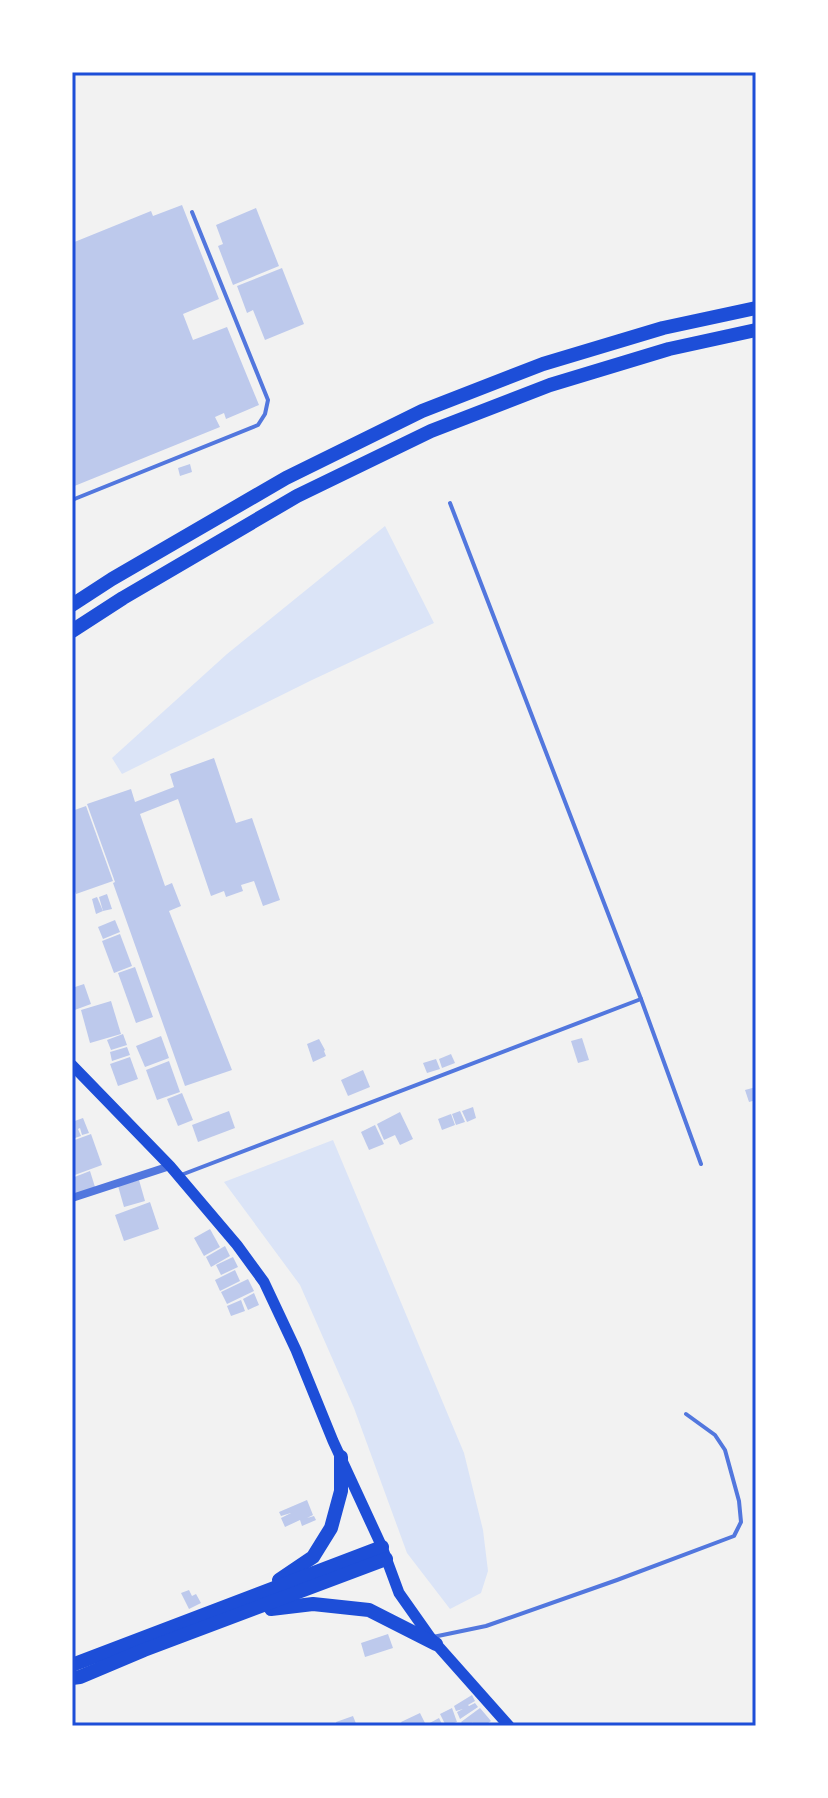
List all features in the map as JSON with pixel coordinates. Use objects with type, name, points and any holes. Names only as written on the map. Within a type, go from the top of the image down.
[{"type":"highway","points":[[72,605],[286,478],[422,411],[543,364],[663,328],[756,308]]},
{"type":"highway","points":[[72,631],[297,496],[431,431],[550,385],[669,349],[756,330]]},
{"type":"highway","points":[[260,1593],[313,1557],[331,1528],[341,1491],[341,1457]]},
{"type":"highway","points":[[72,1665],[260,1593],[384,1553]]},
{"type":"highway","points":[[72,1678],[246,1612],[384,1553]]},
{"type":"highway","points":[[246,1612],[313,1604],[369,1610],[433,1641]]},
{"type":"main road","points":[[73,1069],[179,1176],[264,1282],[399,1593],[433,1641],[509,1726]]},
{"type":"street","points":[[72,1198],[170,1166]]},
{"type":"lane","points":[[72,500],[258,425],[265,414],[268,400],[192,212]]},
{"type":"lane","points":[[450,503],[641,999],[701,1164]]},
{"type":"lane","points":[[179,1176],[641,999]]},
{"type":"lane","points":[[433,1641],[486,1626],[734,1536],[741,1522],[739,1501],[725,1450],[715,1435],[686,1414]]},
{"type":"shaded area","points":[[385,526],[434,623],[122,774],[112,758],[227,654]]},
{"type":"shaded area","points":[[333,1140],[464,1453],[483,1530],[488,1571],[481,1593],[450,1609],[407,1553],[354,1408],[300,1285],[224,1182]]},
{"type":"building","points":[[182,205],[219,299],[183,314],[193,340],[227,327],[259,405],[226,419],[224,413],[215,417],[220,427],[72,487],[72,243],[151,211],[153,216]]},
{"type":"building","points":[[256,208],[279,266],[233,285],[218,246],[223,244],[216,225]]},
{"type":"building","points":[[282,268],[304,324],[265,340],[253,310],[247,313],[237,286]]},
{"type":"building","points":[[190,464],[192,472],[180,476],[178,468]]},
{"type":"building","points":[[214,758],[236,823],[252,818],[280,900],[263,906],[254,881],[241,885],[243,891],[226,897],[224,891],[211,896],[178,799],[140,814],[165,886],[172,883],[181,906],[169,911],[232,1070],[185,1086],[87,804],[131,789],[135,802],[174,787],[170,774]]},
{"type":"building","points":[[86,806],[113,881],[76,894],[72,884],[72,811]]},
{"type":"building","points":[[107,894],[112,909],[103,911],[99,897]]},
{"type":"building","points":[[97,897],[103,911],[96,914],[92,899]]},
{"type":"building","points":[[115,920],[120,932],[103,939],[98,927]]},
{"type":"building","points":[[120,934],[132,966],[114,973],[102,941]]},
{"type":"building","points":[[135,967],[153,1017],[136,1023],[118,973]]},
{"type":"building","points":[[84,984],[91,1004],[72,1011],[72,988]]},
{"type":"building","points":[[111,1001],[121,1034],[90,1043],[81,1010]]},
{"type":"building","points":[[123,1034],[127,1045],[111,1050],[107,1040]]},
{"type":"building","points":[[161,1036],[169,1058],[145,1067],[136,1046]]},
{"type":"building","points":[[582,1038],[589,1060],[578,1063],[571,1041]]},
{"type":"building","points":[[319,1039],[326,1056],[313,1062],[307,1044]]},
{"type":"building","points":[[127,1047],[130,1055],[112,1061],[110,1052]]},
{"type":"building","points":[[451,1054],[455,1063],[442,1068],[439,1059]]},
{"type":"building","points":[[130,1057],[138,1079],[118,1086],[110,1064]]},
{"type":"building","points":[[436,1059],[440,1069],[427,1073],[423,1063]]},
{"type":"building","points":[[169,1061],[180,1092],[157,1100],[146,1070]]},
{"type":"building","points":[[363,1070],[370,1087],[348,1096],[341,1080]]},
{"type":"building","points":[[756,1087],[756,1100],[749,1102],[745,1090]]},
{"type":"building","points":[[182,1093],[193,1120],[178,1126],[167,1099]]},
{"type":"building","points":[[473,1107],[476,1118],[467,1122],[462,1111]]},
{"type":"building","points":[[229,1111],[235,1128],[198,1142],[192,1125]]},
{"type":"building","points":[[460,1111],[465,1122],[456,1125],[452,1114]]},
{"type":"building","points":[[400,1112],[413,1139],[400,1145],[395,1135],[384,1140],[377,1124]]},
{"type":"building","points":[[451,1114],[455,1125],[442,1130],[438,1119]]},
{"type":"building","points":[[83,1118],[89,1133],[82,1135],[80,1128],[81,1136],[72,1139],[72,1122]]},
{"type":"building","points":[[375,1125],[384,1144],[369,1150],[361,1132]]},
{"type":"building","points":[[91,1134],[102,1165],[72,1176],[72,1141]]},
{"type":"building","points":[[90,1171],[95,1187],[75,1195],[72,1178]]},
{"type":"building","points":[[139,1180],[145,1201],[124,1207],[118,1186]]},
{"type":"building","points":[[150,1202],[159,1229],[124,1241],[115,1215]]},
{"type":"building","points":[[210,1229],[220,1247],[204,1256],[194,1238]]},
{"type":"building","points":[[225,1246],[230,1256],[211,1267],[206,1257]]},
{"type":"building","points":[[233,1257],[238,1267],[221,1275],[216,1265]]},
{"type":"building","points":[[235,1270],[240,1281],[220,1291],[215,1280]]},
{"type":"building","points":[[248,1279],[254,1291],[227,1304],[221,1292]]},
{"type":"building","points":[[254,1293],[259,1305],[248,1310],[243,1299]]},
{"type":"building","points":[[241,1300],[245,1311],[231,1316],[227,1306]]},
{"type":"building","points":[[307,1500],[313,1515],[307,1518],[314,1516],[316,1520],[302,1526],[300,1520],[285,1527],[281,1518],[291,1513],[281,1516],[279,1512]]},
{"type":"building","points":[[189,1590],[192,1596],[196,1594],[201,1603],[189,1609],[181,1593]]},
{"type":"building","points":[[388,1634],[393,1648],[365,1657],[361,1643]]},
{"type":"building","points":[[472,1695],[475,1701],[468,1705],[475,1703],[478,1707],[460,1719],[457,1712],[463,1709],[456,1711],[454,1706]]},
{"type":"building","points":[[452,1708],[457,1722],[446,1726],[440,1714]]},
{"type":"building","points":[[480,1708],[491,1721],[484,1726],[470,1726],[473,1722],[464,1726],[461,1722]]},
{"type":"building","points":[[420,1713],[426,1725],[439,1718],[443,1726],[403,1726],[401,1722]]},
{"type":"building","points":[[353,1716],[357,1726],[337,1726],[336,1722]]}]
